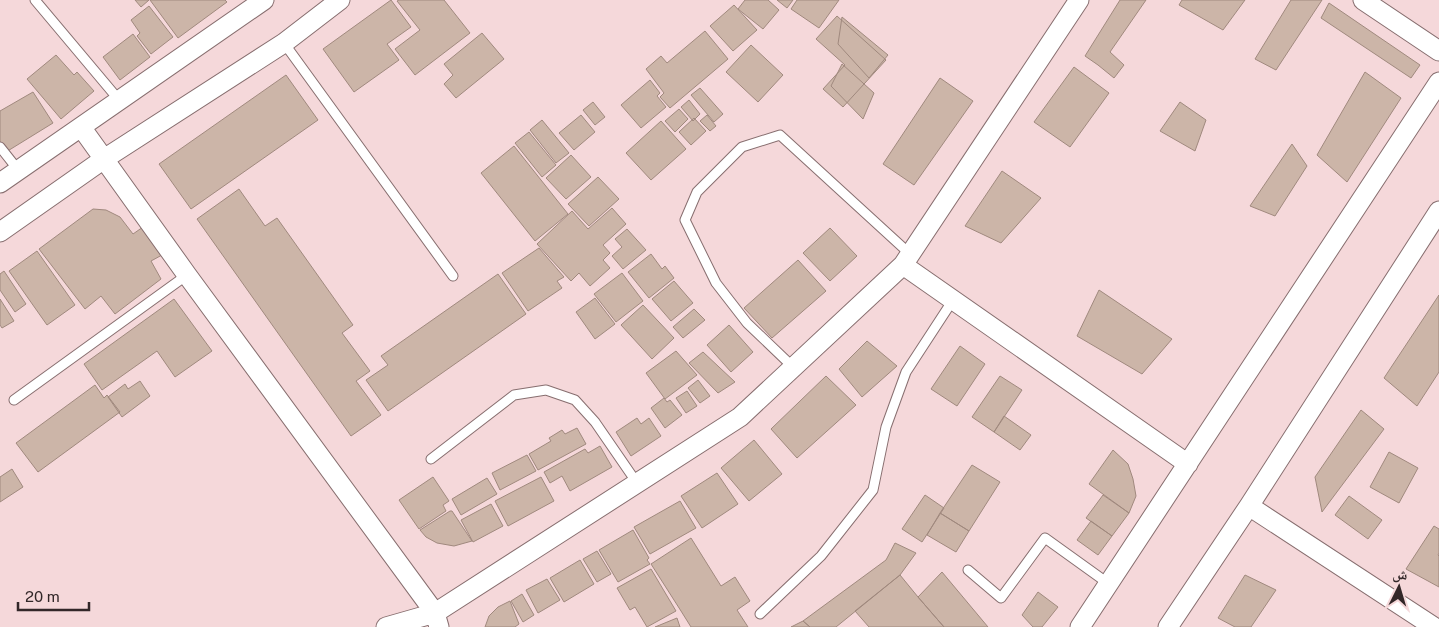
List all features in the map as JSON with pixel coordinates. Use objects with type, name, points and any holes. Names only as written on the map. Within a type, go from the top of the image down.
[{"type":"street","points":[[0,232],[104,159],[284,43],[340,0]]},
{"type":"street","points":[[386,627],[437,620],[638,483],[740,417],[907,260],[1079,0]]},
{"type":"street","points":[[1363,0],[1439,51]]},
{"type":"street","points":[[0,183],[119,100],[252,3]]},
{"type":"street","points":[[1080,627],[1439,82]]},
{"type":"street","points":[[81,127],[437,620]]},
{"type":"street","points":[[1168,627],[1249,506],[1439,211]]},
{"type":"street","points":[[907,260],[953,300],[1188,464]]},
{"type":"street","points":[[1249,506],[1434,627]]},
{"type":"lane","points":[[36,0],[119,100]]},
{"type":"lane","points":[[284,43],[453,276]]},
{"type":"lane","points":[[793,368],[747,323],[716,283],[685,220],[697,192],[742,147],[780,135],[907,260]]},
{"type":"lane","points":[[0,147],[18,170]]},
{"type":"lane","points":[[14,400],[187,274]]},
{"type":"lane","points":[[760,614],[821,556],[873,490],[886,426],[906,372],[953,300]]},
{"type":"lane","points":[[431,459],[514,395],[546,390],[575,400],[595,422],[638,483]]},
{"type":"lane","points":[[968,570],[1001,598],[1045,538],[1109,584]]},
{"type":"building","points":[[135,0],[149,0],[141,7]]},
{"type":"building","points":[[150,0],[225,0],[227,2],[178,38]]},
{"type":"building","points":[[391,0],[411,27],[387,44],[399,60],[354,92],[323,49]]},
{"type":"building","points":[[444,0],[470,33],[415,75],[395,49],[420,30],[397,1]]},
{"type":"building","points":[[745,0],[768,0],[779,10],[763,29],[738,9]]},
{"type":"building","points":[[777,0],[793,0],[787,8]]},
{"type":"building","points":[[797,0],[839,0],[819,28],[791,9]]},
{"type":"building","points":[[1120,0],[1146,0],[1110,52],[1124,65],[1114,78],[1085,56]]},
{"type":"building","points":[[1182,0],[1245,0],[1223,30],[1179,5]]},
{"type":"building","points":[[1291,0],[1322,0],[1276,70],[1255,59]]},
{"type":"building","points":[[1329,3],[1420,65],[1411,78],[1321,18]]},
{"type":"building","points":[[734,5],[757,30],[733,51],[710,26]]},
{"type":"building","points":[[149,6],[173,37],[151,54],[137,36],[140,33],[131,20]]},
{"type":"building","points":[[837,16],[886,60],[843,107],[823,89],[845,65],[816,39]]},
{"type":"building","points":[[842,17],[888,55],[869,78],[838,44]]},
{"type":"building","points":[[705,31],[728,59],[670,108],[660,97],[664,93],[646,69],[661,56],[667,63]]},
{"type":"building","points":[[482,33],[504,59],[456,98],[444,84],[453,75],[444,64]]},
{"type":"building","points":[[133,34],[150,57],[120,80],[103,57]]},
{"type":"building","points":[[751,45],[783,75],[758,102],[726,72]]},
{"type":"building","points":[[56,55],[74,75],[77,72],[94,91],[61,119],[27,79]]},
{"type":"building","points":[[842,64],[874,93],[863,119],[831,86]]},
{"type":"building","points":[[1074,67],[1109,93],[1070,147],[1034,122]]},
{"type":"building","points":[[1365,72],[1401,98],[1347,182],[1317,155]]},
{"type":"building","points":[[286,75],[318,120],[191,209],[159,164]]},
{"type":"building","points":[[940,78],[973,101],[914,185],[883,164]]},
{"type":"building","points":[[650,80],[660,93],[657,96],[666,107],[641,128],[621,105]]},
{"type":"building","points":[[700,88],[723,114],[714,122],[691,95]]},
{"type":"building","points":[[33,92],[53,123],[6,152],[0,143],[0,111]]},
{"type":"building","points":[[689,100],[700,114],[693,121],[681,107]]},
{"type":"building","points":[[593,102],[605,117],[595,125],[583,110]]},
{"type":"building","points":[[1180,102],[1206,120],[1195,151],[1160,131]]},
{"type":"building","points":[[679,109],[688,119],[675,132],[665,121]]},
{"type":"building","points":[[581,115],[595,132],[574,150],[559,133]]},
{"type":"building","points":[[707,115],[716,126],[710,131],[700,121]]},
{"type":"building","points":[[694,118],[706,131],[691,145],[679,132]]},
{"type":"building","points":[[542,120],[569,153],[556,163],[530,130]]},
{"type":"building","points":[[661,121],[686,149],[651,180],[626,153]]},
{"type":"building","points":[[529,132],[556,165],[542,177],[515,143]]},
{"type":"building","points":[[1292,144],[1307,166],[1275,216],[1250,206]]},
{"type":"building","points":[[514,146],[568,214],[535,241],[481,173]]},
{"type":"building","points":[[571,155],[591,177],[566,199],[546,178]]},
{"type":"building","points":[[1002,171],[1041,198],[1001,243],[965,226]]},
{"type":"building","points":[[598,177],[619,199],[589,226],[568,204]]},
{"type":"building","points":[[239,189],[265,226],[277,218],[353,325],[342,333],[370,371],[356,381],[381,415],[351,436],[197,219]]},
{"type":"building","points":[[612,208],[626,224],[603,245],[610,253],[603,260],[610,268],[590,286],[579,273],[571,281],[537,244],[572,211],[588,229]]},
{"type":"building","points":[[93,209],[106,210],[120,217],[133,234],[143,227],[162,255],[151,261],[161,279],[115,314],[101,296],[85,309],[39,249]]},
{"type":"building","points":[[830,228],[857,256],[830,281],[803,253]]},
{"type":"building","points":[[627,229],[646,250],[623,269],[612,256],[622,247],[615,239]]},
{"type":"building","points":[[539,248],[564,277],[557,281],[562,288],[528,311],[502,273]]},
{"type":"building","points":[[37,251],[75,305],[47,325],[9,271]]},
{"type":"building","points":[[651,254],[662,269],[665,266],[674,278],[649,298],[628,272]]},
{"type":"building","points":[[798,260],[826,291],[772,338],[744,308]]},
{"type":"building","points":[[4,271],[26,304],[15,312],[0,290],[0,274]]},
{"type":"building","points":[[622,273],[643,301],[616,322],[594,294]]},
{"type":"building","points":[[498,274],[526,314],[388,411],[366,380],[388,365],[381,356]]},
{"type":"building","points":[[674,281],[693,303],[671,321],[652,299]]},
{"type":"building","points":[[1099,290],[1172,339],[1142,374],[1077,336]]},
{"type":"building","points":[[1439,295],[1439,372],[1417,406],[1384,378]]},
{"type":"building","points":[[595,298],[615,324],[595,339],[576,312]]},
{"type":"building","points":[[0,299],[14,321],[2,328],[0,325]]},
{"type":"building","points":[[174,299],[212,351],[175,377],[157,351],[102,390],[84,364]]},
{"type":"building","points":[[643,305],[674,338],[652,359],[621,325]]},
{"type":"building","points":[[694,309],[705,320],[683,338],[673,327]]},
{"type":"building","points":[[729,325],[753,352],[731,372],[707,345]]},
{"type":"building","points":[[867,341],[897,366],[862,397],[839,369]]},
{"type":"building","points":[[960,346],[985,364],[957,406],[931,389]]},
{"type":"building","points":[[676,351],[697,375],[665,399],[646,373]]},
{"type":"building","points":[[703,352],[735,382],[718,393],[689,363]]},
{"type":"building","points":[[826,376],[856,405],[797,458],[771,429]]},
{"type":"building","points":[[1000,376],[1022,390],[994,432],[972,417]]},
{"type":"building","points":[[698,380],[710,396],[700,403],[688,388]]},
{"type":"building","points":[[140,381],[150,396],[122,417],[108,397],[125,384],[128,389]]},
{"type":"building","points":[[95,385],[104,398],[107,395],[120,412],[38,472],[16,443]]},
{"type":"building","points":[[687,391],[697,406],[686,413],[676,398]]},
{"type":"building","points":[[664,398],[667,402],[670,400],[682,415],[665,428],[651,408]]},
{"type":"building","points":[[1361,410],[1384,429],[1322,512],[1315,477]]},
{"type":"building","points":[[1004,416],[1031,435],[1020,450],[994,432]]},
{"type":"building","points":[[637,418],[641,424],[649,418],[661,436],[631,456],[616,432]]},
{"type":"building","points":[[577,428],[586,444],[538,470],[529,454],[551,441],[549,438],[562,430],[565,434]]},
{"type":"building","points":[[754,440],[782,474],[749,501],[721,468]]},
{"type":"building","points":[[600,446],[612,467],[570,491],[562,476],[550,483],[544,472],[585,449],[588,453]]},
{"type":"building","points":[[1113,450],[1128,464],[1133,479],[1136,496],[1129,513],[1089,484]]},
{"type":"building","points":[[1389,452],[1418,468],[1399,503],[1370,487]]},
{"type":"building","points":[[527,455],[536,471],[500,490],[492,473]]},
{"type":"building","points":[[972,465],[1000,482],[969,531],[940,513]]},
{"type":"building","points":[[12,469],[23,487],[0,502],[0,477]]},
{"type":"building","points":[[717,473],[738,504],[702,528],[681,496]]},
{"type":"building","points":[[433,477],[449,501],[443,505],[446,511],[419,529],[399,500]]},
{"type":"building","points":[[541,477],[554,501],[508,526],[495,501]]},
{"type":"building","points":[[487,478],[497,494],[461,515],[452,499]]},
{"type":"building","points":[[925,495],[944,508],[922,542],[902,529]]},
{"type":"building","points":[[1103,495],[1129,513],[1112,536],[1086,518]]},
{"type":"building","points":[[1349,496],[1382,520],[1368,539],[1335,515]]},
{"type":"building","points":[[680,501],[696,528],[650,554],[634,527]]},
{"type":"building","points":[[491,504],[503,526],[473,542],[461,520]]},
{"type":"building","points":[[452,511],[472,541],[454,546],[437,543],[426,537],[420,530]]},
{"type":"building","points":[[940,513],[969,531],[956,552],[927,535]]},
{"type":"building","points":[[1091,521],[1112,536],[1098,555],[1077,540]]},
{"type":"building","points":[[1434,526],[1439,529],[1439,587],[1406,569]]},
{"type":"building","points":[[633,530],[649,558],[647,560],[650,564],[618,582],[599,550]]},
{"type":"building","points":[[691,538],[721,586],[735,577],[750,601],[737,610],[748,627],[691,627],[651,564]]},
{"type":"building","points":[[895,543],[916,553],[900,575],[836,627],[810,627],[803,621],[886,560]]},
{"type":"building","points":[[597,551],[611,574],[597,582],[583,559]]},
{"type":"building","points":[[580,560],[594,584],[564,602],[550,578]]},
{"type":"building","points":[[651,569],[676,611],[647,627],[635,607],[630,610],[617,588]]},
{"type":"building","points":[[942,572],[988,627],[944,627],[918,597]]},
{"type":"building","points":[[900,575],[944,627],[869,627],[855,611]]},
{"type":"building","points":[[1245,575],[1276,590],[1251,627],[1235,627],[1218,618]]},
{"type":"building","points":[[547,579],[560,600],[538,613],[526,590]]},
{"type":"building","points":[[1038,592],[1058,607],[1042,627],[1033,627],[1022,615]]},
{"type":"building","points":[[522,594],[534,615],[523,622],[511,601]]},
{"type":"building","points":[[510,601],[519,624],[515,627],[485,627],[489,616],[498,607]]},
{"type":"building","points":[[677,618],[680,627],[655,627]]},
{"type":"building","points":[[803,621],[810,627],[791,627]]}]
